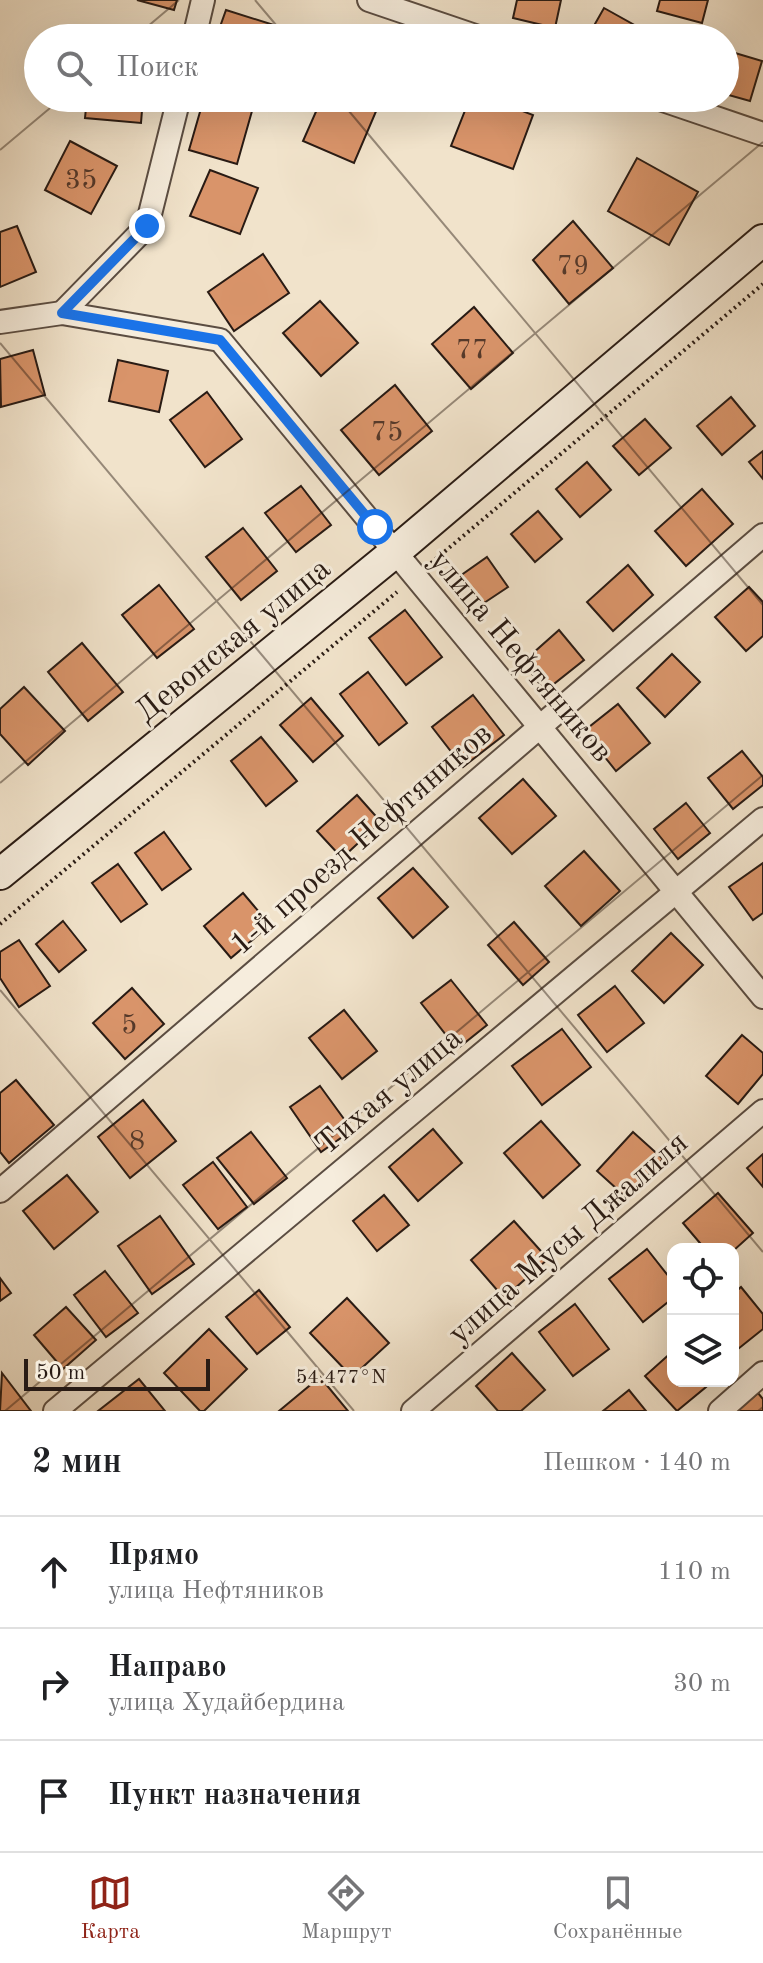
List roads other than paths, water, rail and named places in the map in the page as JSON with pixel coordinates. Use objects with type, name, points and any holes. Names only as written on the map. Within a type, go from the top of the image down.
[{"type":"main road","name":"Девонская улица","points":[[0,874],[395,552],[763,240]]},
{"type":"street","points":[[197,24],[203,0]]},
{"type":"street","points":[[369,0],[440,24]]},
{"type":"street","points":[[62,313],[147,226],[176,112]]},
{"type":"street","points":[[698,112],[763,134]]},
{"type":"street","name":"улица Нефтяников","points":[[0,322],[62,313],[220,340],[763,997]]},
{"type":"street","name":"1-й проезд Нефтяников","points":[[0,1191],[538,725],[763,535]]},
{"type":"street","name":"Тихая улица","points":[[55,1411],[763,819]]},
{"type":"street","name":"улица Мусы Джалиля","points":[[413,1411],[763,1111]]},
{"type":"street","points":[[720,1411],[763,1373]]}]
